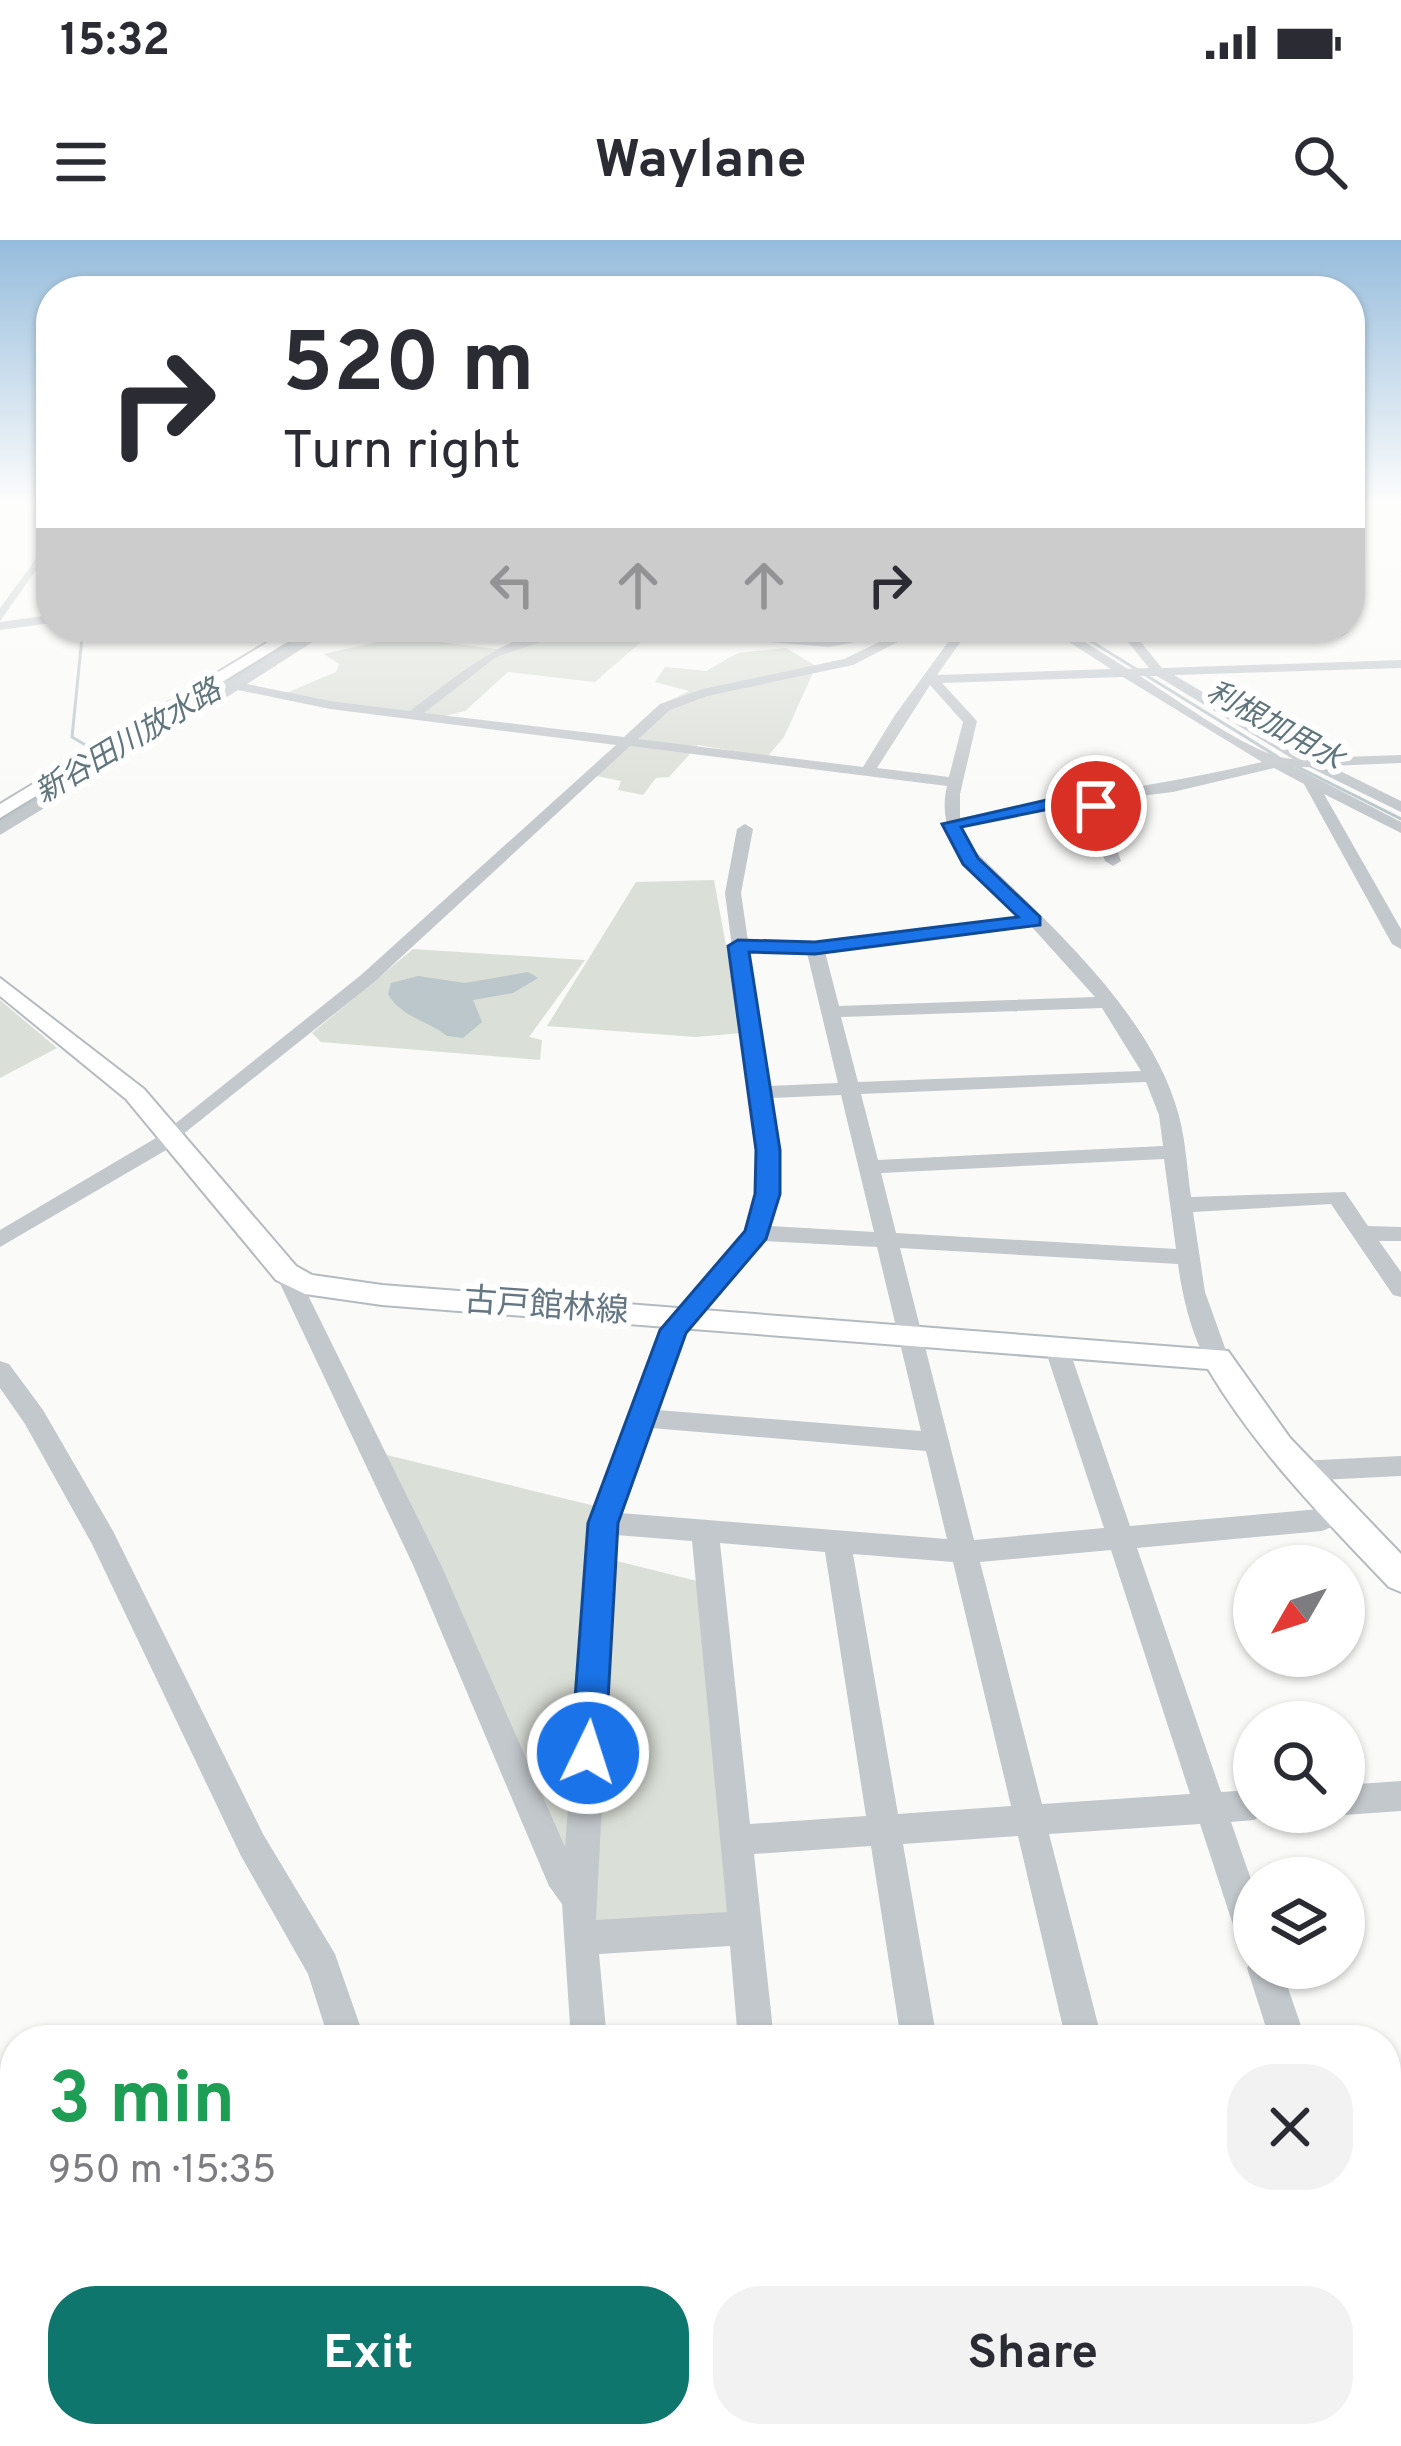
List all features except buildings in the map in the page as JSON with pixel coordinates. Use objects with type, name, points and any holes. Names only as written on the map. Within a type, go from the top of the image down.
[{"type":"main road","points":[[0,812],[227,683],[283,642]]},
{"type":"main road","points":[[0,985],[116,1077],[172,1136],[286,1273]]},
{"type":"main road","name":"古戸館林線","points":[[286,1273],[304,1284],[382,1295],[1217,1358]]},
{"type":"main road","points":[[1217,1358],[1248,1410],[1299,1471],[1401,1576]]},
{"type":"street","points":[[0,621],[36,620]]},
{"type":"street","points":[[0,830],[227,683],[302,642]]},
{"type":"street","points":[[414,714],[510,642]]},
{"type":"street","points":[[0,1240],[172,1136],[368,979],[677,701],[848,662],[890,642]]},
{"type":"street","points":[[868,771],[890,728],[932,679],[955,642]]},
{"type":"street","points":[[1082,642],[1401,808]]},
{"type":"street","points":[[1130,642],[1144,673],[1276,764],[1401,828]]},
{"type":"street","points":[[1353,642],[1376,665]]},
{"type":"street","points":[[932,679],[1012,672],[1144,673],[1401,664]]},
{"type":"street","points":[[932,679],[970,722],[952,782],[951,824],[970,860],[1111,1002],[1154,1076],[1177,1152],[1187,1257],[1217,1358]]},
{"type":"street","points":[[227,683],[330,705],[952,782]]},
{"type":"street","points":[[951,824],[1173,788],[1215,774],[1276,764],[1401,759]]},
{"type":"street","points":[[1310,782],[1401,944]]},
{"type":"street","points":[[1090,799],[1113,861]]},
{"type":"street","points":[[588,2025],[578,1899],[603,1523],[681,1318],[757,1233],[767,1194],[760,1092],[733,893],[745,829]]},
{"type":"street","points":[[738,946],[815,948],[1034,921]]},
{"type":"street","points":[[815,948],[835,1012],[1080,2025]]},
{"type":"street","points":[[835,1012],[1111,1002]]},
{"type":"street","points":[[760,1092],[1154,1076]]},
{"type":"street","points":[[872,1167],[1177,1152]]},
{"type":"street","points":[[1182,1205],[1337,1197],[1401,1289]]},
{"type":"street","points":[[757,1233],[1187,1257]]},
{"type":"street","points":[[1362,1233],[1401,1234]]},
{"type":"street","points":[[286,1273],[427,1565],[561,1875],[578,1899]]},
{"type":"street","points":[[1056,1346],[1233,1874]]},
{"type":"street","points":[[0,1370],[34,1417],[103,1539],[252,1845],[323,1966],[342,2025]]},
{"type":"street","points":[[641,1418],[938,1442]]},
{"type":"street","points":[[1299,1471],[1401,1466]]},
{"type":"street","points":[[603,1523],[965,1552],[1322,1520],[1339,1512]]},
{"type":"street","points":[[705,1532],[755,2025]]},
{"type":"street","points":[[837,1542],[916,2025]]},
{"type":"street","points":[[1365,1799],[1401,1796]]},
{"type":"street","points":[[736,1840],[1233,1806]]},
{"type":"street","points":[[582,1938],[745,1928]]},
{"type":"street","points":[[1271,1989],[1283,2025]]},
{"type":"shaded area","points":[[377,642],[440,642],[497,649],[512,642],[641,642],[595,682],[508,672],[465,711],[429,720],[279,696],[336,672],[339,664],[324,654]]},
{"type":"shaded area","points":[[786,648],[816,666],[784,737],[767,757],[698,745],[669,777],[656,778],[643,795],[618,790],[621,781],[592,775],[663,704],[689,691],[655,682],[665,667],[706,671],[738,653]]},
{"type":"shaded area","points":[[714,880],[742,1033],[696,1037],[547,1026],[636,882]]},
{"type":"shaded area","points":[[413,949],[585,960],[529,1037],[542,1040],[540,1060],[321,1042],[312,1033]]},
{"type":"shaded area","points":[[528,972],[538,978],[513,993],[473,1000],[482,1022],[463,1038],[447,1036],[408,1014],[388,994],[391,983],[418,976],[465,983]]},
{"type":"shaded area","points":[[0,1000],[57,1048],[0,1078]]},
{"type":"shaded area","points":[[383,1454],[599,1507],[571,1877]]},
{"type":"shaded area","points":[[609,1559],[701,1582],[744,1920],[591,1926]]},
{"type":"waterway","points":[[82,642],[72,737],[94,750]]},
{"type":"waterway","name":"新谷田川放水路","points":[[0,821],[294,642]]},
{"type":"waterway","name":"利根加用水","points":[[1092,642],[1278,757]]},
{"type":"waterway","name":"利根加用水","points":[[1294,765],[1401,819]]},
{"type":"route","points":[[588,1753],[603,1523],[674,1330],[757,1233],[767,1194],[768,1150],[738,946],[815,948],[1034,921],[970,860],[951,824],[1064,801],[1090,799],[1096,806]]}]
